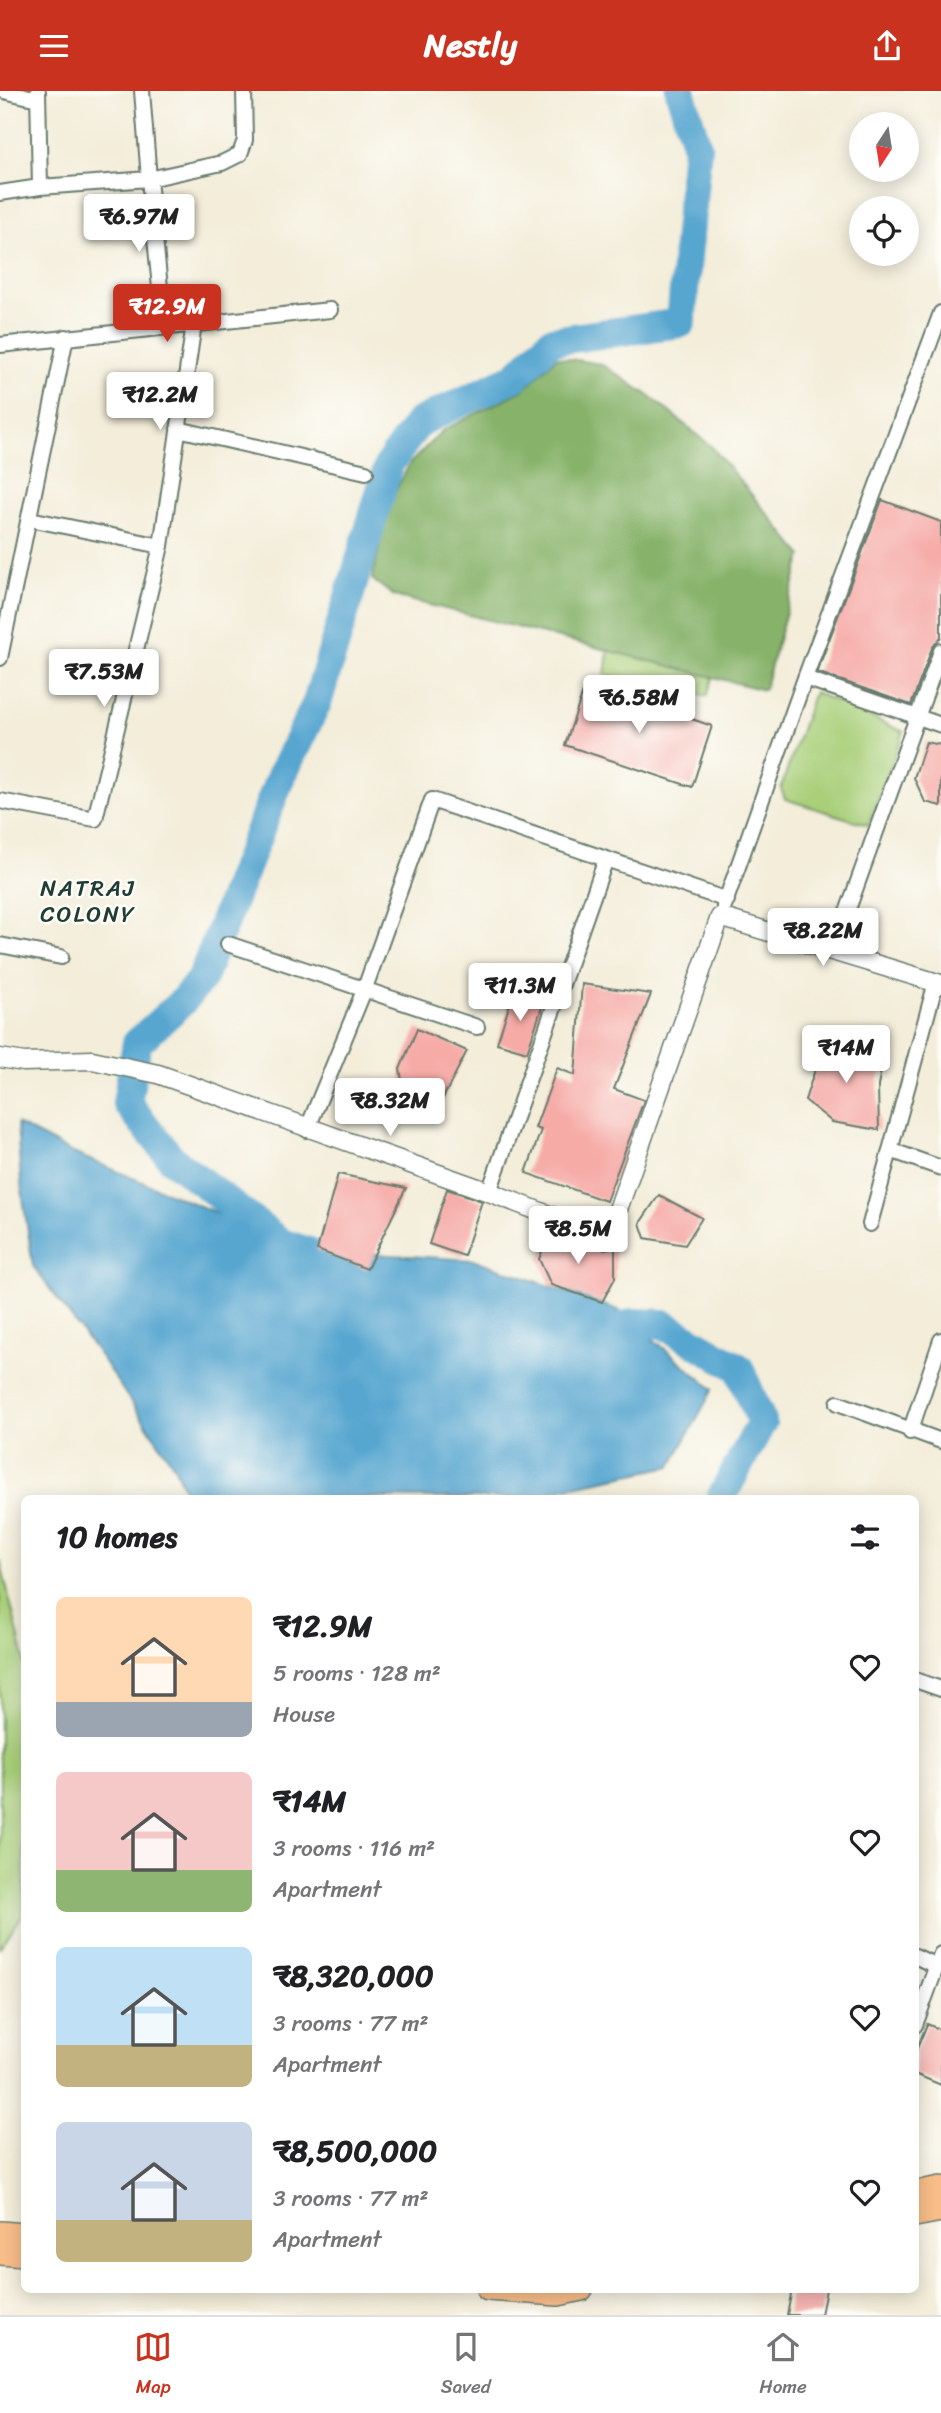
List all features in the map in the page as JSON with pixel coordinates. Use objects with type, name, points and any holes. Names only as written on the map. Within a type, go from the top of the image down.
[{"type":"main road","points":[[0,2233],[21,2235]]},
{"type":"main road","points":[[0,2253],[21,2255]]},
{"type":"main road","points":[[544,2293],[563,2293]]},
{"type":"street","points":[[4,91],[38,95],[40,187]]},
{"type":"street","points":[[142,91],[164,327]]},
{"type":"street","points":[[0,193],[40,187],[149,179],[222,163],[240,154],[245,140],[244,91]]},
{"type":"street","points":[[0,345],[330,310]]},
{"type":"street","points":[[0,1058],[24,1062],[92,1061],[158,1074],[307,1130],[489,1192],[608,1238],[805,678],[941,313]]},
{"type":"street","points":[[0,801],[95,819],[161,546],[194,324]]},
{"type":"street","points":[[0,658],[66,337]]},
{"type":"street","points":[[178,429],[366,472]]},
{"type":"street","points":[[30,519],[161,546]]},
{"type":"street","points":[[834,951],[941,651]]},
{"type":"street","points":[[805,678],[941,725]]},
{"type":"street","points":[[307,1130],[365,988],[432,800],[727,900]]},
{"type":"street","points":[[489,1192],[606,859]]},
{"type":"street","points":[[720,917],[939,983],[870,1224]]},
{"type":"street","points":[[228,944],[477,1027]]},
{"type":"street","points":[[0,945],[61,957]]},
{"type":"street","points":[[890,1150],[941,1168]]},
{"type":"street","points":[[910,1432],[941,1340]]},
{"type":"street","points":[[838,1403],[910,1432],[941,1441]]},
{"type":"street","points":[[919,1681],[941,1689]]},
{"type":"street","points":[[919,1957],[939,1960],[919,2014]]},
{"type":"green space","points":[[557,357],[601,364],[651,397],[711,446],[802,555],[764,690],[394,596],[372,579],[389,504],[410,463],[443,430],[523,390]]},
{"type":"green space","points":[[609,644],[718,664],[707,696],[605,675]]},
{"type":"green space","points":[[814,692],[904,732],[868,825],[785,799],[781,788]]},
{"type":"green space","points":[[0,1560],[21,1646],[21,1917],[0,1948]]},
{"type":"water","points":[[17,1124],[71,1152],[279,1239],[373,1254],[475,1260],[618,1310],[713,1389],[671,1466],[555,1490],[550,1495],[187,1495],[174,1466],[102,1359],[33,1266],[21,1184]]},
{"type":"building","points":[[882,500],[941,522],[941,637],[932,648],[911,705],[817,672]]},
{"type":"building","points":[[586,683],[712,726],[692,787],[565,745]]},
{"type":"building","points":[[926,742],[941,745],[941,806],[925,802],[914,778]]},
{"type":"building","points":[[582,984],[651,994],[614,1089],[644,1100],[606,1201],[526,1173],[541,1130],[535,1128],[557,1068],[575,1075]]},
{"type":"building","points":[[513,994],[543,1004],[527,1052],[497,1043]]},
{"type":"building","points":[[417,1029],[467,1051],[440,1104],[405,1097],[400,1069]]},
{"type":"building","points":[[826,1036],[883,1059],[878,1086],[879,1130],[832,1122],[805,1100]]},
{"type":"building","points":[[338,1174],[406,1188],[367,1269],[317,1250]]},
{"type":"building","points":[[447,1189],[482,1201],[464,1256],[429,1244]]},
{"type":"building","points":[[659,1195],[702,1218],[685,1245],[645,1238],[640,1223]]},
{"type":"building","points":[[551,1228],[604,1249],[615,1247],[615,1278],[602,1302],[551,1285],[539,1259]]},
{"type":"building","points":[[927,2024],[941,2030],[941,2085],[919,2076],[919,2043]]},
{"type":"building","points":[[791,2293],[825,2293],[821,2315],[787,2315]]},
{"type":"waterway","points":[[309,1252],[281,1243],[172,1159],[127,1103],[137,1043],[183,1001],[202,978],[281,776],[317,703],[389,464],[419,422],[515,377],[551,341],[681,323],[697,146],[680,91]]},
{"type":"waterway","points":[[594,1337],[633,1323],[663,1324],[739,1368],[762,1422],[723,1495]]},
{"type":"district","name":"NATRAJ COLONY","points":[[88,901]]}]
